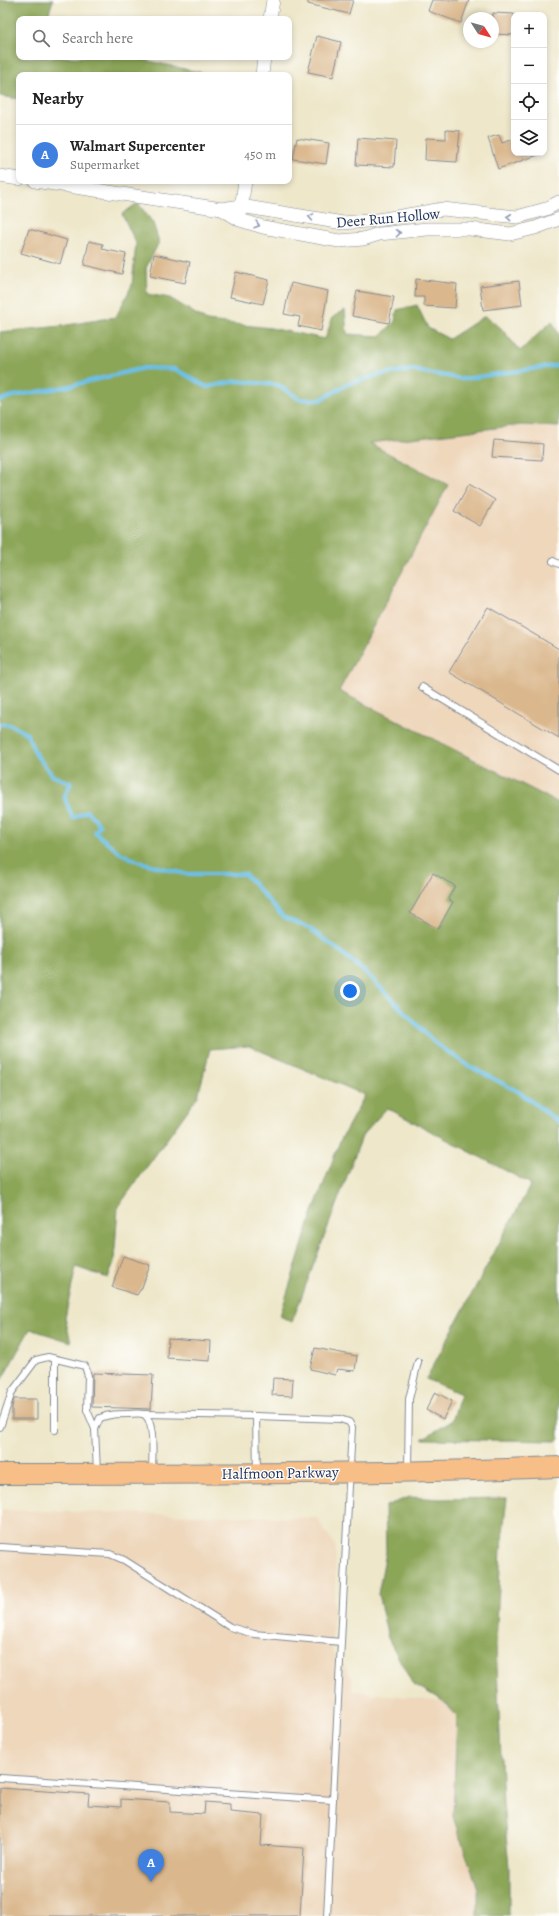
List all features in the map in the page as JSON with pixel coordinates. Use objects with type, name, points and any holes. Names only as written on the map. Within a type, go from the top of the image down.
[{"type":"main road","name":"Halfmoon Parkway","points":[[0,1474],[152,1475],[408,1472],[559,1468]]},
{"type":"street","points":[[270,16],[273,0]]},
{"type":"street","points":[[262,72],[264,60]]},
{"type":"street","points":[[0,176],[16,179]]},
{"type":"street","name":"Deer Run Hollow","points":[[55,184],[222,209],[242,206],[343,223],[378,220],[443,209],[517,217],[546,209],[559,202]]},
{"type":"street","points":[[240,220],[245,184]]},
{"type":"street","name":"Deer Run Hollow","points":[[222,209],[240,220],[263,227],[339,241],[363,239],[378,234],[428,229],[470,229],[510,234],[535,228],[559,219]]},
{"type":"street","points":[[529,213],[535,228]]},
{"type":"street","points":[[378,220],[378,234]]},
{"type":"lane","points":[[553,561],[559,564]]},
{"type":"lane","points":[[422,688],[559,770]]},
{"type":"lane","points":[[0,1427],[12,1392],[36,1360],[48,1357],[85,1366],[88,1376],[87,1410],[95,1429],[97,1474]]},
{"type":"lane","points":[[55,1359],[55,1430]]},
{"type":"lane","points":[[408,1472],[408,1399],[418,1362]]},
{"type":"lane","points":[[95,1429],[100,1418],[110,1414],[340,1419],[349,1422],[352,1427],[327,1916]]},
{"type":"lane","points":[[144,1414],[151,1423],[152,1475]]},
{"type":"lane","points":[[256,1416],[257,1473]]},
{"type":"lane","points":[[0,1547],[110,1554],[124,1560],[230,1627],[254,1634],[341,1642]]},
{"type":"lane","points":[[0,1778],[333,1800]]},
{"type":"shaded area","points":[[521,425],[559,427],[559,803],[339,691],[448,485],[368,443]]},
{"type":"shaded area","points":[[0,1510],[317,1518],[336,1548],[332,1651],[352,1676],[352,1691],[443,1701],[457,1716],[453,1817],[478,1889],[478,1916],[0,1916]]},
{"type":"green space","points":[[0,0],[53,0],[48,16],[16,16],[16,60],[144,60],[198,72],[16,72],[16,99],[0,96]]},
{"type":"green space","points":[[138,203],[153,223],[159,242],[146,268],[147,294],[170,298],[207,321],[271,328],[325,339],[333,317],[345,310],[347,334],[380,336],[395,321],[397,310],[417,305],[428,328],[449,339],[485,316],[501,328],[520,351],[552,321],[559,336],[559,427],[521,425],[369,443],[448,485],[339,691],[559,803],[559,1439],[555,1441],[422,1439],[452,1421],[461,1394],[426,1379],[531,1184],[387,1108],[363,1134],[292,1322],[280,1316],[311,1217],[340,1141],[365,1095],[249,1046],[210,1049],[198,1096],[118,1207],[114,1262],[108,1278],[76,1267],[65,1318],[71,1342],[30,1329],[1,1381],[0,1380],[0,332],[61,326],[116,317],[132,285],[136,243],[122,214]]},
{"type":"green space","points":[[410,1497],[440,1499],[507,1498],[501,1549],[496,1644],[503,1803],[509,1867],[509,1916],[478,1916],[478,1889],[453,1817],[457,1716],[443,1701],[412,1683],[388,1638],[378,1594],[386,1552],[385,1506]]},
{"type":"building","points":[[308,0],[353,0],[349,14],[308,4]]},
{"type":"building","points":[[432,0],[469,0],[465,12],[463,12],[461,23],[428,11]]},
{"type":"building","points":[[499,13],[511,14],[511,35],[499,34]]},
{"type":"building","points":[[317,36],[341,42],[333,77],[308,72]]},
{"type":"building","points":[[446,130],[460,131],[457,162],[425,160],[426,138],[446,139]]},
{"type":"building","points":[[499,135],[502,143],[511,140],[511,156],[535,156],[498,169],[488,138]]},
{"type":"building","points":[[297,138],[329,143],[326,164],[293,159]]},
{"type":"building","points":[[358,138],[396,141],[394,167],[356,165]]},
{"type":"building","points":[[29,229],[67,240],[60,264],[21,253]]},
{"type":"building","points":[[89,241],[103,244],[102,249],[126,254],[122,274],[84,265]]},
{"type":"building","points":[[154,254],[190,262],[185,283],[150,276]]},
{"type":"building","points":[[236,272],[269,280],[263,304],[230,297]]},
{"type":"building","points":[[416,279],[457,284],[455,308],[424,306],[424,297],[415,297]]},
{"type":"building","points":[[519,281],[522,305],[483,310],[480,286]]},
{"type":"building","points":[[291,283],[328,291],[321,331],[298,326],[300,317],[284,314]]},
{"type":"building","points":[[357,291],[394,297],[389,323],[352,316]]},
{"type":"building","points":[[494,440],[543,444],[542,460],[492,457]]},
{"type":"building","points":[[469,484],[495,500],[480,526],[454,511]]},
{"type":"building","points":[[488,607],[559,649],[559,738],[449,672]]},
{"type":"building","points":[[433,873],[455,886],[448,899],[453,902],[438,929],[410,913]]},
{"type":"building","points":[[123,1256],[150,1265],[141,1290],[137,1295],[112,1287]]},
{"type":"building","points":[[168,1338],[211,1341],[210,1361],[167,1358]]},
{"type":"building","points":[[315,1348],[357,1356],[355,1371],[337,1369],[335,1375],[310,1369]]},
{"type":"building","points":[[93,1373],[153,1375],[151,1409],[92,1407]]},
{"type":"building","points":[[273,1378],[293,1379],[292,1396],[272,1395]]},
{"type":"building","points":[[435,1392],[452,1401],[443,1419],[426,1410]]},
{"type":"building","points":[[14,1399],[37,1399],[37,1419],[12,1419]]},
{"type":"building","points":[[0,1788],[89,1794],[88,1805],[121,1807],[121,1799],[170,1802],[170,1812],[204,1814],[205,1802],[230,1804],[230,1812],[263,1815],[261,1845],[304,1848],[300,1916],[0,1916]]},
{"type":"waterway","points":[[0,400],[13,396],[65,387],[144,368],[175,369],[207,387],[237,381],[278,385],[299,399],[320,400],[348,384],[378,375],[412,370],[463,379],[559,365]]},
{"type":"waterway","points":[[0,724],[11,725],[27,734],[36,755],[53,776],[71,783],[64,797],[73,818],[87,811],[100,825],[95,832],[120,853],[140,862],[185,874],[245,874],[283,917],[309,928],[365,972],[435,1043],[469,1066],[519,1092],[559,1122]]},
{"type":"place","name":"Walmart Supercenter","points":[[151,1882]]}]
